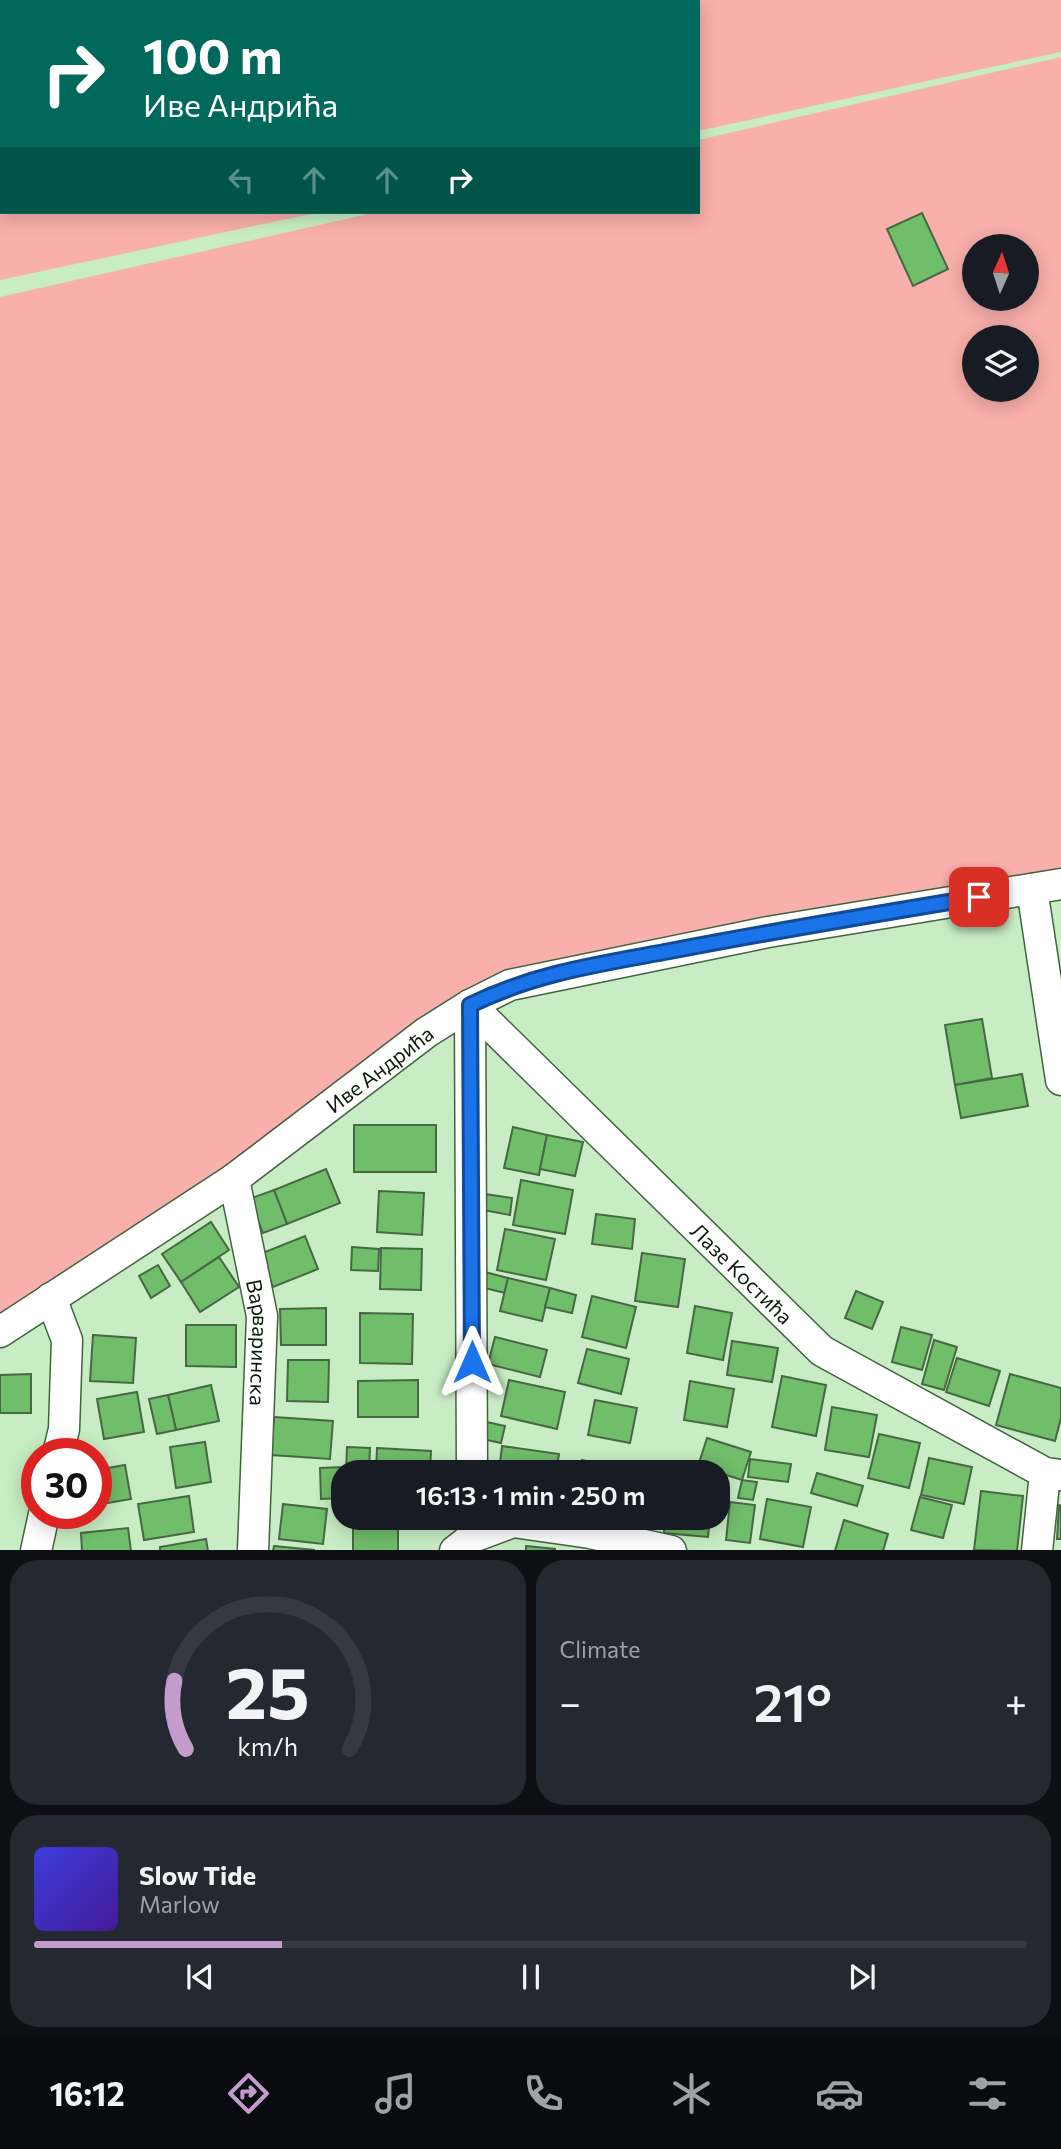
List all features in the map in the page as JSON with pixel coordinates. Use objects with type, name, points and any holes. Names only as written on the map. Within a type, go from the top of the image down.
[{"type":"street","name":"Иве Андрића","points":[[0,1332],[234,1179],[428,1032],[470,1005],[510,985],[551,974],[768,932],[1047,886]]},
{"type":"street","points":[[1047,886],[1061,1080]]},
{"type":"street","points":[[470,1005],[472,1460]]},
{"type":"street","name":"Лазе Костића","points":[[470,1005],[822,1351],[1053,1474]]},
{"type":"street","name":"Варваринска","points":[[234,1179],[262,1316],[253,1550]]},
{"type":"street","points":[[51,1298],[67,1340],[62,1438]]},
{"type":"street","points":[[1037,1550],[1053,1474]]},
{"type":"street","points":[[468,1539],[513,1522],[590,1533],[671,1550]]},
{"type":"street","points":[[36,1550],[41,1529]]},
{"type":"shaded area","points":[[700,0],[1061,0],[1061,52],[700,131]]},
{"type":"shaded area","points":[[1061,57],[1061,884],[510,985],[0,1332],[0,297],[368,214],[700,214],[700,140]]},
{"type":"shaded area","points":[[0,214],[311,214],[0,280]]},
{"type":"building","points":[[922,213],[948,269],[913,286],[887,229]]},
{"type":"building","points":[[982,1019],[992,1078],[955,1085],[945,1025]]},
{"type":"building","points":[[1022,1074],[1028,1106],[961,1118],[955,1085]]},
{"type":"building","points":[[354,1125],[436,1125],[436,1172],[354,1172]]},
{"type":"building","points":[[513,1127],[547,1135],[539,1175],[504,1168]]},
{"type":"building","points":[[547,1135],[583,1142],[575,1176],[540,1169]]},
{"type":"building","points":[[326,1169],[340,1203],[287,1224],[274,1190]]},
{"type":"building","points":[[521,1180],[573,1190],[565,1234],[513,1225]]},
{"type":"building","points":[[274,1190],[287,1224],[263,1233],[249,1199]]},
{"type":"building","points":[[379,1191],[424,1193],[422,1235],[377,1232]]},
{"type":"building","points":[[485,1194],[512,1198],[510,1215],[483,1210]]},
{"type":"building","points":[[596,1214],[635,1219],[632,1249],[592,1244]]},
{"type":"building","points":[[211,1222],[229,1250],[181,1282],[162,1254]]},
{"type":"building","points":[[505,1229],[555,1239],[546,1280],[497,1270]]},
{"type":"building","points":[[305,1236],[318,1269],[273,1287],[260,1254]]},
{"type":"building","points":[[352,1247],[379,1249],[378,1271],[351,1270]]},
{"type":"building","points":[[381,1248],[422,1249],[421,1290],[380,1289]]},
{"type":"building","points":[[642,1253],[685,1259],[678,1307],[635,1301]]},
{"type":"building","points":[[219,1257],[239,1287],[200,1312],[181,1282]]},
{"type":"building","points":[[158,1265],[170,1286],[151,1298],[139,1276]]},
{"type":"building","points":[[485,1272],[508,1278],[505,1293],[481,1287]]},
{"type":"building","points":[[508,1278],[550,1288],[542,1321],[500,1311]]},
{"type":"building","points":[[550,1288],[576,1295],[572,1313],[545,1307]]},
{"type":"building","points":[[856,1291],[883,1302],[872,1329],[845,1318]]},
{"type":"building","points":[[592,1296],[636,1307],[626,1348],[582,1337]]},
{"type":"building","points":[[695,1306],[732,1313],[723,1360],[687,1353]]},
{"type":"building","points":[[326,1308],[326,1345],[281,1345],[280,1309]]},
{"type":"building","points":[[360,1313],[413,1314],[412,1364],[360,1363]]},
{"type":"building","points":[[186,1325],[236,1325],[236,1367],[186,1366]]},
{"type":"building","points":[[901,1327],[932,1335],[922,1370],[892,1362]]},
{"type":"building","points":[[93,1335],[136,1338],[133,1383],[90,1381]]},
{"type":"building","points":[[495,1337],[547,1350],[540,1377],[488,1364]]},
{"type":"building","points":[[934,1340],[957,1347],[944,1390],[922,1384]]},
{"type":"building","points":[[732,1341],[778,1348],[772,1382],[727,1375]]},
{"type":"building","points":[[587,1349],[629,1359],[621,1394],[578,1383]]},
{"type":"building","points":[[957,1358],[1000,1371],[989,1406],[946,1392]]},
{"type":"building","points":[[288,1360],[329,1360],[328,1402],[287,1401]]},
{"type":"building","points":[[31,1374],[31,1413],[0,1413],[0,1375]]},
{"type":"building","points":[[1010,1374],[1061,1388],[1061,1418],[1055,1441],[996,1425]]},
{"type":"building","points":[[782,1376],[826,1385],[816,1436],[772,1427]]},
{"type":"building","points":[[418,1380],[418,1417],[358,1417],[358,1381]]},
{"type":"building","points":[[509,1380],[565,1392],[557,1429],[501,1416]]},
{"type":"building","points":[[690,1381],[734,1389],[727,1427],[684,1420]]},
{"type":"building","points":[[211,1385],[219,1421],[176,1430],[168,1395]]},
{"type":"building","points":[[137,1392],[144,1432],[104,1438],[97,1399]]},
{"type":"building","points":[[168,1395],[176,1430],[157,1434],[149,1399]]},
{"type":"building","points":[[595,1400],[637,1408],[630,1443],[588,1435]]},
{"type":"building","points":[[832,1407],[877,1415],[869,1457],[825,1450]]},
{"type":"building","points":[[274,1417],[333,1421],[330,1459],[271,1455]]},
{"type":"building","points":[[482,1421],[505,1426],[501,1443],[478,1438]]},
{"type":"building","points":[[879,1434],[920,1443],[909,1488],[868,1478]]},
{"type":"building","points":[[707,1438],[751,1452],[742,1480],[730,1476],[730,1460],[700,1460]]},
{"type":"building","points":[[205,1442],[211,1482],[176,1488],[170,1447]]},
{"type":"building","points":[[502,1446],[559,1454],[558,1460],[500,1460]]},
{"type":"building","points":[[347,1447],[370,1448],[370,1460],[346,1460]]},
{"type":"building","points":[[377,1448],[431,1451],[431,1460],[376,1460]]},
{"type":"building","points":[[929,1458],[972,1467],[964,1504],[921,1495]]},
{"type":"building","points":[[750,1459],[791,1464],[788,1482],[748,1477]]},
{"type":"building","points":[[125,1465],[131,1499],[112,1502],[112,1467]]},
{"type":"building","points":[[320,1468],[331,1468],[331,1499],[321,1499]]},
{"type":"building","points":[[817,1473],[863,1486],[857,1506],[811,1493]]},
{"type":"building","points":[[742,1480],[757,1482],[753,1500],[738,1498]]},
{"type":"building","points":[[981,1491],[1023,1496],[1017,1550],[974,1550]]},
{"type":"building","points":[[189,1496],[194,1532],[144,1540],[138,1504]]},
{"type":"building","points":[[920,1497],[952,1505],[943,1538],[911,1530]]},
{"type":"building","points":[[767,1499],[811,1507],[803,1547],[760,1539]]},
{"type":"building","points":[[730,1502],[755,1505],[750,1543],[726,1540],[727,1530],[730,1530]]},
{"type":"building","points":[[283,1504],[327,1509],[323,1544],[279,1539]]},
{"type":"building","points":[[1059,1505],[1061,1539],[1057,1539]]},
{"type":"building","points":[[844,1520],[888,1534],[883,1550],[835,1550]]},
{"type":"building","points":[[128,1528],[131,1550],[82,1550],[81,1533]]},
{"type":"building","points":[[353,1530],[398,1530],[398,1550],[353,1550]]},
{"type":"building","points":[[664,1530],[709,1530],[708,1537],[664,1533]]},
{"type":"building","points":[[206,1539],[208,1550],[160,1550],[160,1547]]},
{"type":"building","points":[[274,1546],[314,1550],[273,1550]]},
{"type":"building","points":[[526,1546],[555,1549],[555,1550],[526,1550]]},
{"type":"route","points":[[472,1362],[470,1005],[510,985],[551,974],[768,932],[979,897]]}]
